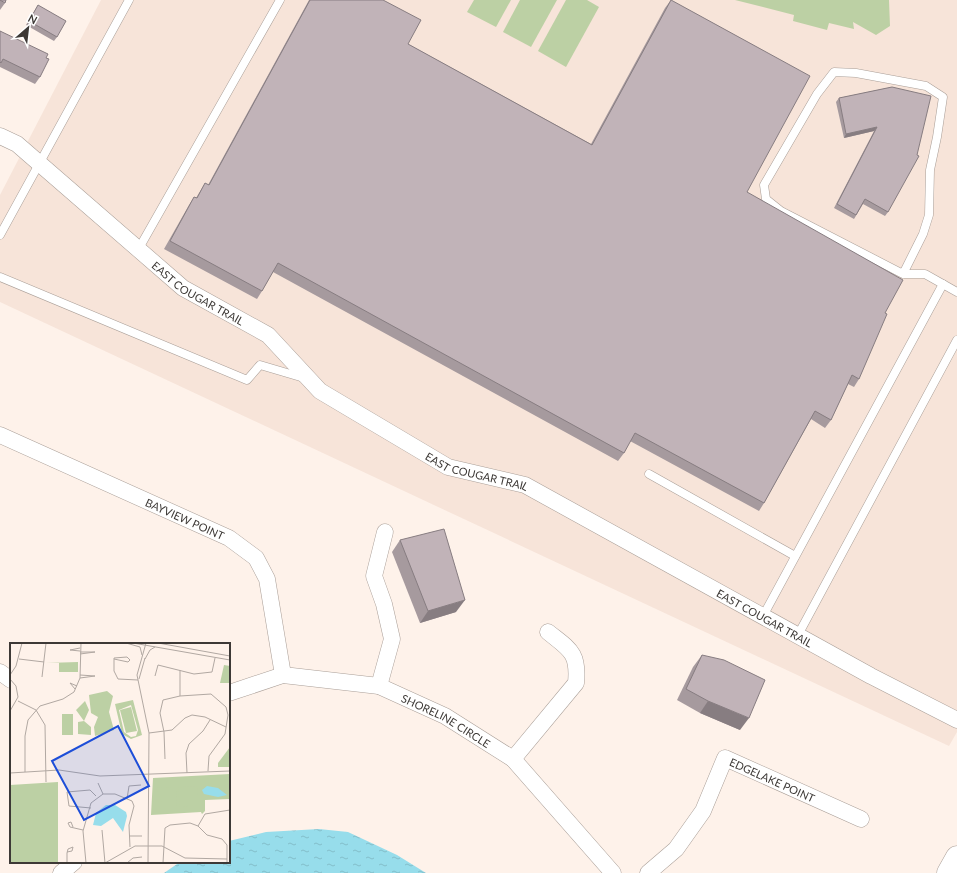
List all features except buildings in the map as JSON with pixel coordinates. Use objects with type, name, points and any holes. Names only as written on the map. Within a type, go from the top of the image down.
[{"type":"street","name":"EAST COUGAR TRAIL","points":[[0,136],[17,144],[183,288],[268,335],[320,391],[448,467],[525,485],[871,676],[957,720]]},
{"type":"street","name":"BAYVIEW POINT","points":[[0,435],[229,538],[256,558],[267,579],[283,675]]},
{"type":"street","points":[[380,686],[392,639],[384,604],[374,576],[385,532]]},
{"type":"street","points":[[512,759],[576,683],[578,667],[572,651],[548,632]]},
{"type":"street","points":[[0,672],[10,679]]},
{"type":"street","name":"SHORELINE CIRCLE","points":[[230,693],[283,675],[380,686],[445,716],[512,759],[613,873]]},
{"type":"street","name":"EDGELAKE POINT","points":[[648,873],[676,849],[703,811],[725,758],[861,819]]},
{"type":"street","points":[[948,873],[957,857]]},
{"type":"street","points":[[61,873],[73,863]]},
{"type":"lane","points":[[0,235],[129,0]]},
{"type":"lane","points":[[138,250],[280,0]]},
{"type":"lane","points":[[903,274],[923,234],[929,215],[930,170],[937,138],[943,97],[926,86],[856,73],[834,72],[817,94],[764,185],[766,199],[781,211],[903,274],[925,274],[957,292]]},
{"type":"lane","points":[[0,277],[247,380],[260,365],[309,379]]},
{"type":"lane","points":[[763,616],[943,284]]},
{"type":"lane","points":[[798,635],[957,340]]},
{"type":"lane","points":[[649,474],[795,556]]},
{"type":"shaded area","points":[[101,0],[957,0],[957,732],[949,746],[0,302],[0,195]]},
{"type":"green space","points":[[474,0],[511,0],[496,27],[467,12]]},
{"type":"green space","points":[[520,0],[557,0],[531,47],[503,32]]},
{"type":"green space","points":[[566,0],[587,0],[599,7],[566,67],[538,51]]},
{"type":"green space","points":[[735,0],[889,0],[890,26],[876,35],[853,22],[854,29],[829,23],[827,30],[793,21],[794,15]]},
{"type":"water","points":[[319,829],[348,832],[397,855],[426,873],[164,873],[179,863],[230,863],[230,841],[266,832]]}]
